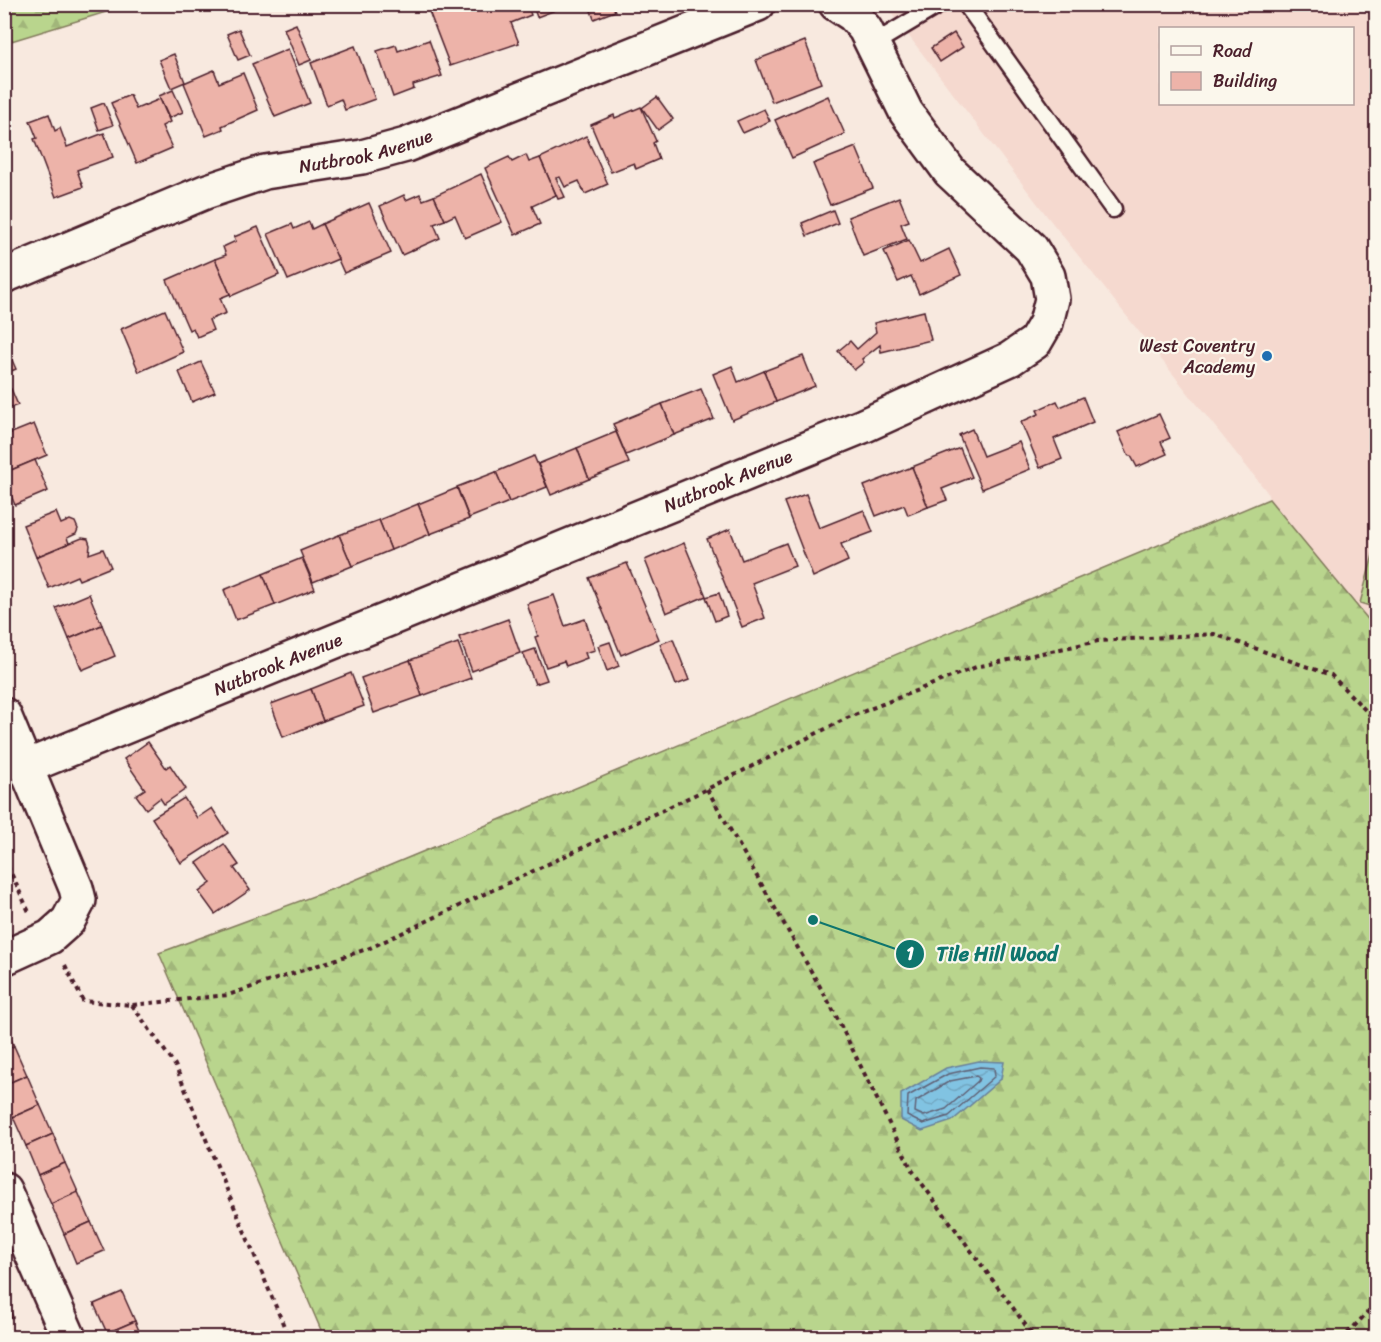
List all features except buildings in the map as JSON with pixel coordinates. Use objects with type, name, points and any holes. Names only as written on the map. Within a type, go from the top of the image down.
[{"type":"street","name":"Nutbrook Avenue","points":[[4,276],[205,192],[265,172],[362,157],[406,146],[758,4]]},
{"type":"street","name":"Nutbrook Avenue","points":[[26,767],[863,426],[1010,359],[1035,342],[1046,323],[1052,299],[1048,276],[1031,248],[950,172],[906,112],[865,29],[853,15],[836,4]]},
{"type":"street","points":[[4,715],[79,900],[68,921],[50,937],[4,958]]},
{"type":"street","points":[[4,1190],[69,1338]]},
{"type":"lane","points":[[873,44],[940,4]]},
{"type":"lane","points":[[966,4],[1113,209]]},
{"type":"path","points":[[65,966],[82,1001],[132,1005],[228,995],[370,948],[707,789],[847,718],[976,667],[1098,641],[1215,634],[1331,675],[1377,721]]},
{"type":"path","points":[[707,789],[831,1006],[912,1170],[1035,1338]]},
{"type":"path","points":[[132,1005],[175,1065],[289,1338]]},
{"type":"path","points":[[1340,1338],[1377,1303]]},
{"type":"shaded area","name":"West Coventry Academy","points":[[885,5],[1376,5],[1376,629],[1269,499],[1267,492],[1050,220]]},
{"type":"green space","points":[[5,4],[129,4],[129,5],[5,43]]},
{"type":"green space","points":[[1269,499],[1376,629],[1376,1337],[324,1337],[159,953],[338,887]]},
{"type":"green space","points":[[1376,544],[1376,608],[1360,603]]},
{"type":"water","points":[[979,1061],[1004,1062],[1001,1079],[952,1121],[922,1131],[901,1120],[901,1094],[946,1068]]},
{"type":"place","name":"West Coventry Academy","points":[[1267,356]]},
{"type":"place","name":"Tile Hill Wood","points":[[813,920]]}]
